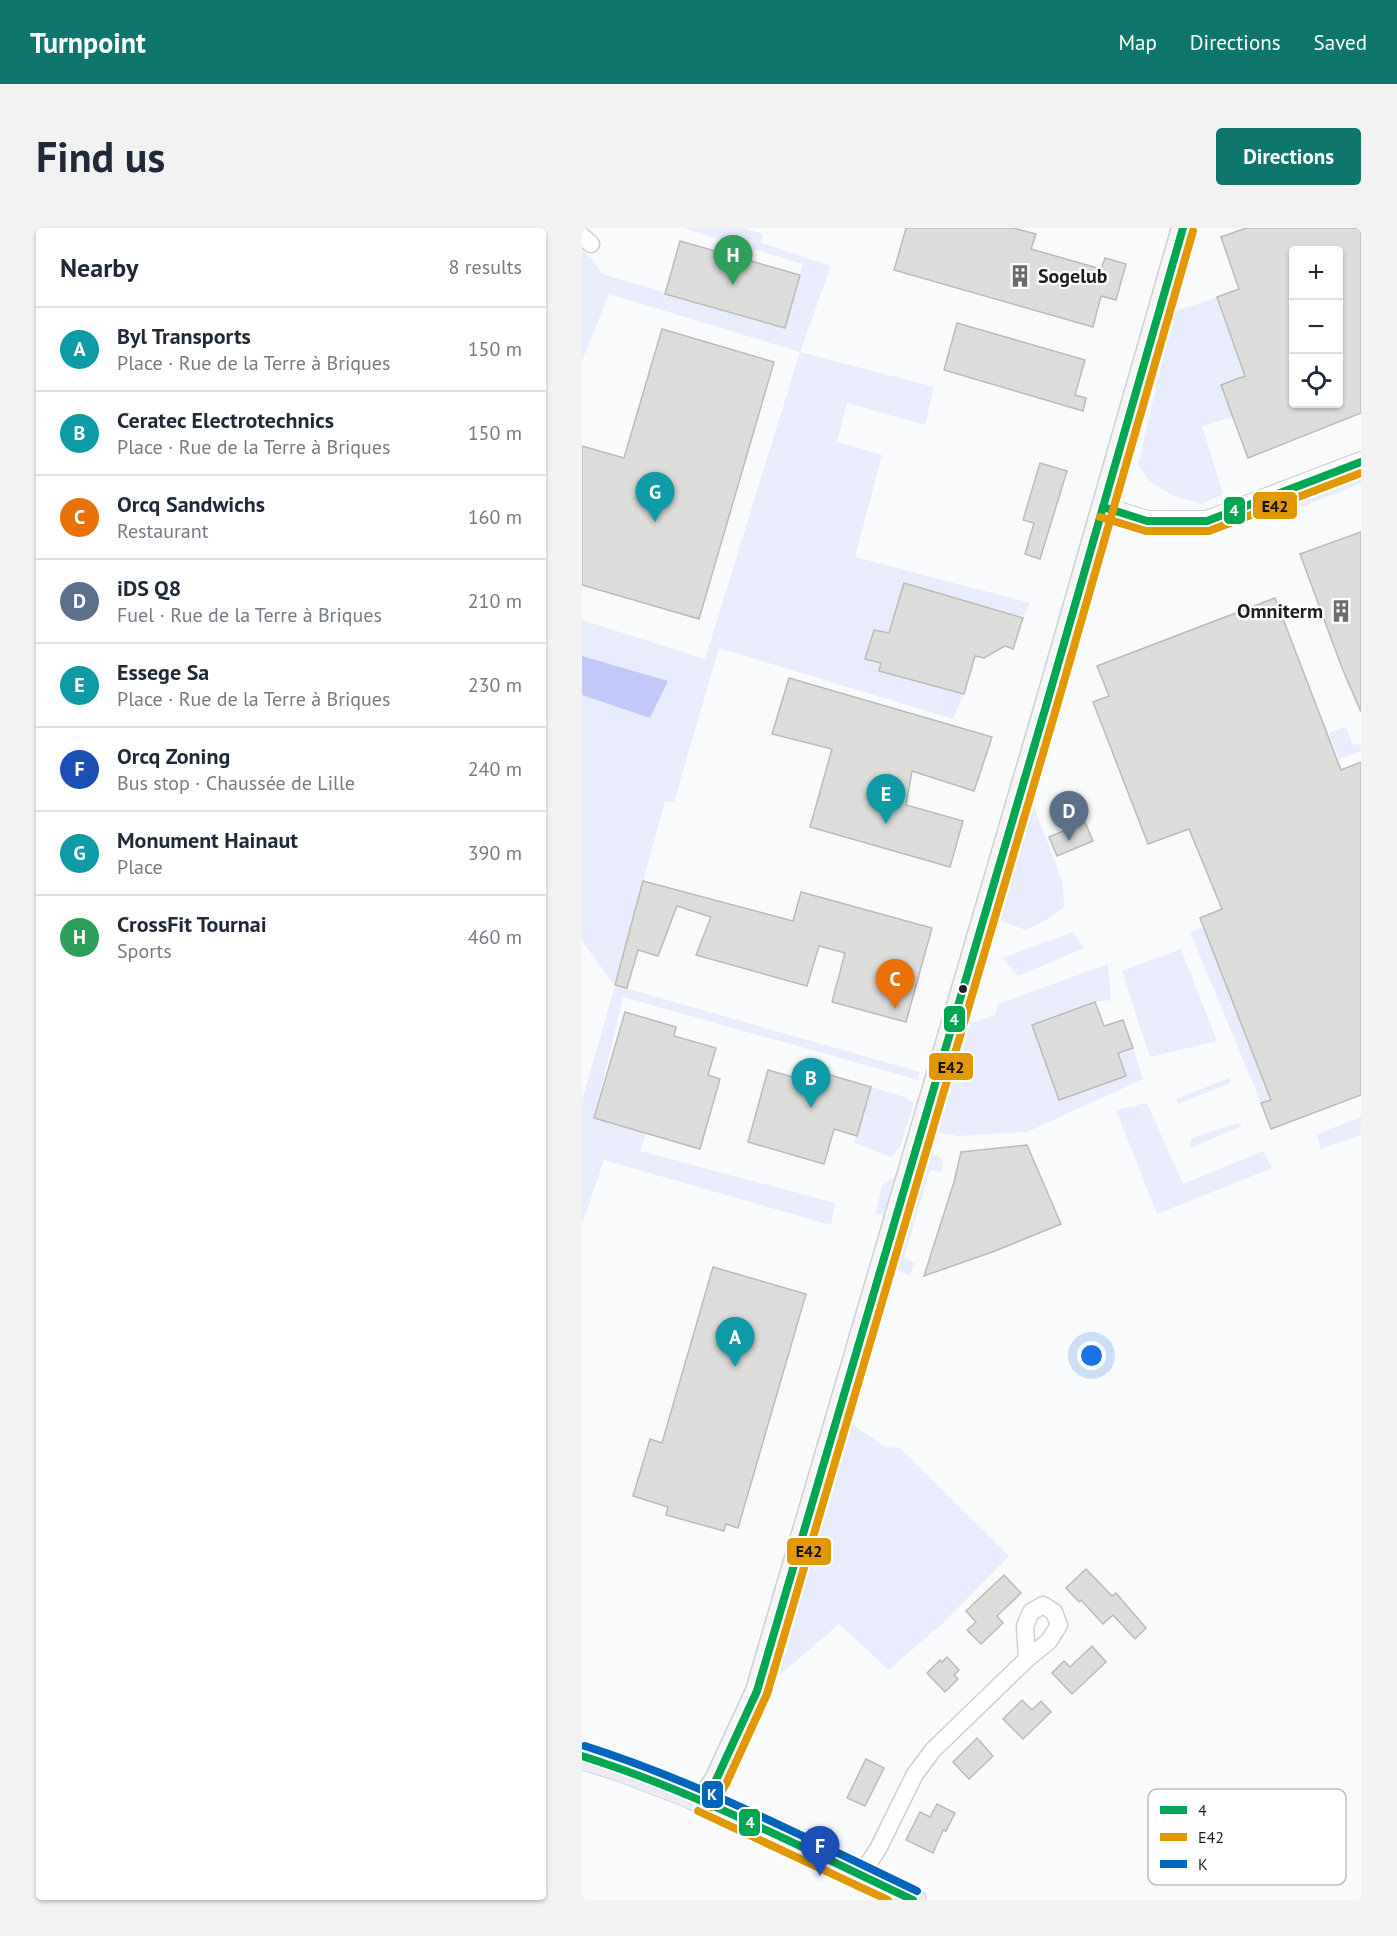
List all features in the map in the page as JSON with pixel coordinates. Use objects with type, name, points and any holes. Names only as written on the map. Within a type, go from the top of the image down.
[{"type":"main road","points":[[702,1801],[716,1780],[757,1691],[1043,717],[1183,228]]},
{"type":"main road","points":[[582,1756],[623,1769],[702,1801],[914,1900]]},
{"type":"street","points":[[1103,507],[1147,520],[1207,521],[1361,462]]},
{"type":"street","points":[[860,1876],[878,1849],[915,1774],[933,1750],[1027,1659]]},
{"type":"shaded area","points":[[683,228],[743,228],[763,234],[761,243],[831,266],[800,352],[609,294],[582,361],[582,249],[602,274],[785,328],[803,264]]},
{"type":"shaded area","points":[[1217,297],[1245,376],[1221,385],[1233,417],[1202,426],[1223,494],[1202,504],[1174,496],[1150,482],[1138,465],[1174,312]]},
{"type":"shaded area","points":[[800,352],[934,387],[925,425],[847,403],[837,442],[882,455],[855,557],[1030,603],[1023,618],[904,583],[889,633],[874,630],[865,659],[881,663],[880,671],[964,694],[953,719],[719,648],[674,802],[665,801],[615,985],[920,1072],[918,1080],[623,997],[594,1118],[646,1133],[640,1151],[835,1203],[831,1225],[604,1160],[582,1224],[582,1100],[615,986],[582,941],[582,620],[705,659]]},
{"type":"shaded area","points":[[1361,470],[1361,483],[1291,511],[1291,517],[1276,522],[1269,504]]},
{"type":"shaded area","points":[[1346,727],[1353,745],[1361,744],[1361,751],[1339,759],[1329,732]]},
{"type":"shaded area","points":[[1034,807],[1063,883],[1064,907],[1046,920],[1026,930],[1001,921],[998,904],[1021,810]]},
{"type":"shaded area","points":[[1204,927],[1271,1100],[1261,1103],[1190,932]]},
{"type":"shaded area","points":[[1073,932],[1084,948],[1018,976],[1002,958]]},
{"type":"shaded area","points":[[1181,949],[1217,1041],[1150,1057],[1122,971]]},
{"type":"shaded area","points":[[1108,964],[1111,1000],[1095,1002],[1032,1025],[1059,1099],[1118,1053],[1133,1048],[1143,1079],[1027,1132],[958,1136],[937,1132],[965,1025],[995,1015],[998,1004]]},
{"type":"shaded area","points":[[1229,1078],[1231,1083],[1178,1104],[1176,1099]]},
{"type":"shaded area","points":[[871,1087],[905,1097],[914,1104],[900,1147],[891,1157],[854,1143]]},
{"type":"shaded area","points":[[1147,1103],[1183,1184],[1263,1151],[1272,1168],[1157,1214],[1116,1110]]},
{"type":"shaded area","points":[[1361,1117],[1361,1135],[1320,1149],[1317,1134]]},
{"type":"shaded area","points":[[1238,1123],[1242,1126],[1189,1149],[1192,1138]]},
{"type":"shaded area","points":[[928,1154],[939,1156],[943,1161],[942,1172],[930,1170],[904,1257],[914,1263],[910,1276],[893,1268]]},
{"type":"shaded area","points":[[896,1175],[884,1215],[875,1215],[882,1186]]},
{"type":"shaded area","points":[[850,1423],[886,1447],[900,1448],[1009,1556],[943,1623],[889,1670],[839,1624],[777,1677]]},
{"type":"water","points":[[582,656],[668,681],[650,718],[582,695]]},
{"type":"building","name":"Sogelub","points":[[906,228],[1013,228],[1036,234],[1031,249],[1101,269],[1105,258],[1126,264],[1116,300],[1101,296],[1093,327],[894,270]]},
{"type":"building","points":[[1246,228],[1361,228],[1361,413],[1248,458],[1221,385],[1245,376],[1217,297],[1239,289],[1221,237]]},
{"type":"building","points":[[680,241],[800,275],[785,328],[665,294]]},
{"type":"building","points":[[957,323],[1085,360],[1075,395],[1086,398],[1083,411],[944,370]]},
{"type":"building","points":[[662,329],[774,362],[699,619],[582,585],[582,446],[624,458]]},
{"type":"building","points":[[1040,463],[1067,471],[1040,559],[1025,554],[1034,523],[1023,520]]},
{"type":"building","name":"Omniterm","points":[[1361,532],[1361,712],[1342,668],[1300,554]]},
{"type":"building","points":[[904,583],[1023,618],[1013,649],[1005,646],[984,658],[975,656],[964,694],[879,671],[881,663],[865,659],[874,630],[889,633]]},
{"type":"building","points":[[1275,598],[1341,770],[1361,762],[1361,1095],[1271,1129],[1261,1103],[1271,1100],[1200,918],[1222,909],[1189,829],[1148,844],[1093,702],[1109,696],[1097,666]]},
{"type":"building","points":[[789,678],[992,737],[974,791],[912,771],[906,805],[963,821],[950,867],[810,827],[832,749],[772,734]]},
{"type":"building","points":[[1085,822],[1093,841],[1057,856],[1049,837]]},
{"type":"building","points":[[643,881],[793,921],[801,892],[932,928],[906,1022],[832,1002],[845,953],[819,946],[807,986],[696,955],[711,917],[677,906],[658,956],[638,950],[627,988],[615,985]]},
{"type":"building","points":[[1095,1002],[1104,1026],[1123,1020],[1133,1048],[1118,1053],[1126,1076],[1059,1100],[1032,1025]]},
{"type":"building","points":[[625,1012],[676,1027],[674,1036],[716,1048],[708,1075],[720,1079],[700,1149],[594,1118]]},
{"type":"building","points":[[768,1070],[810,1082],[813,1070],[871,1087],[857,1136],[834,1129],[824,1164],[748,1142]]},
{"type":"building","points":[[1027,1145],[1061,1224],[995,1251],[924,1276],[954,1182],[961,1152]]},
{"type":"building","points":[[713,1267],[806,1294],[738,1528],[726,1524],[724,1531],[666,1515],[668,1507],[633,1496],[650,1439],[662,1443]]},
{"type":"building","points":[[1086,1569],[1112,1596],[1116,1593],[1146,1628],[1135,1639],[1113,1615],[1103,1624],[1081,1600],[1079,1602],[1066,1588]]},
{"type":"building","points":[[1004,1575],[1021,1593],[997,1616],[1003,1623],[981,1644],[967,1630],[976,1622],[966,1611]]},
{"type":"building","points":[[1092,1646],[1106,1662],[1072,1694],[1052,1673],[1064,1661],[1070,1667]]},
{"type":"building","points":[[947,1657],[959,1670],[954,1675],[958,1679],[945,1692],[927,1673],[940,1660],[942,1662]]},
{"type":"building","points":[[1022,1700],[1032,1710],[1041,1701],[1051,1712],[1023,1739],[1003,1719]]},
{"type":"building","points":[[977,1738],[993,1756],[969,1779],[953,1762]]},
{"type":"building","points":[[866,1759],[884,1768],[865,1806],[847,1798]]},
{"type":"building","points":[[937,1804],[955,1813],[946,1831],[943,1830],[933,1853],[906,1840],[920,1812],[930,1817]]},
{"type":"transit line","name":"4","points":[[702,1801],[716,1780],[757,1691],[1046,706],[1183,228]]},
{"type":"transit line","name":"E42","points":[[711,1807],[726,1784],[767,1694],[1056,709],[1193,231]]},
{"type":"transit line","name":"4","points":[[1103,507],[1147,521],[1207,521],[1361,462]]},
{"type":"transit line","name":"E42","points":[[1100,517],[1146,531],[1209,531],[1361,473]]},
{"type":"transit line","name":"K","points":[[585,1746],[712,1794],[917,1891]]},
{"type":"transit line","name":"4","points":[[582,1756],[625,1770],[709,1804],[913,1900]]},
{"type":"transit line","name":"E42","points":[[698,1811],[888,1900]]},
{"type":"place","name":"Sogelub","points":[[1020,276]]},
{"type":"place","name":"CrossFit Tournai","points":[[733,285]]},
{"type":"place","name":"Monument Hainaut","points":[[655,522]]},
{"type":"place","name":"Omniterm","points":[[1341,611]]},
{"type":"place","name":"Essege Sa","points":[[886,824]]},
{"type":"place","name":"iDS Q8","points":[[1069,841]]},
{"type":"place","name":"Orcq Sandwichs","points":[[895,1009]]},
{"type":"place","name":"Ceratec Electrotechnics","points":[[811,1108]]},
{"type":"place","name":"Byl Transports","points":[[735,1367]]},
{"type":"place","name":"Orcq Zoning","points":[[820,1876]]}]
